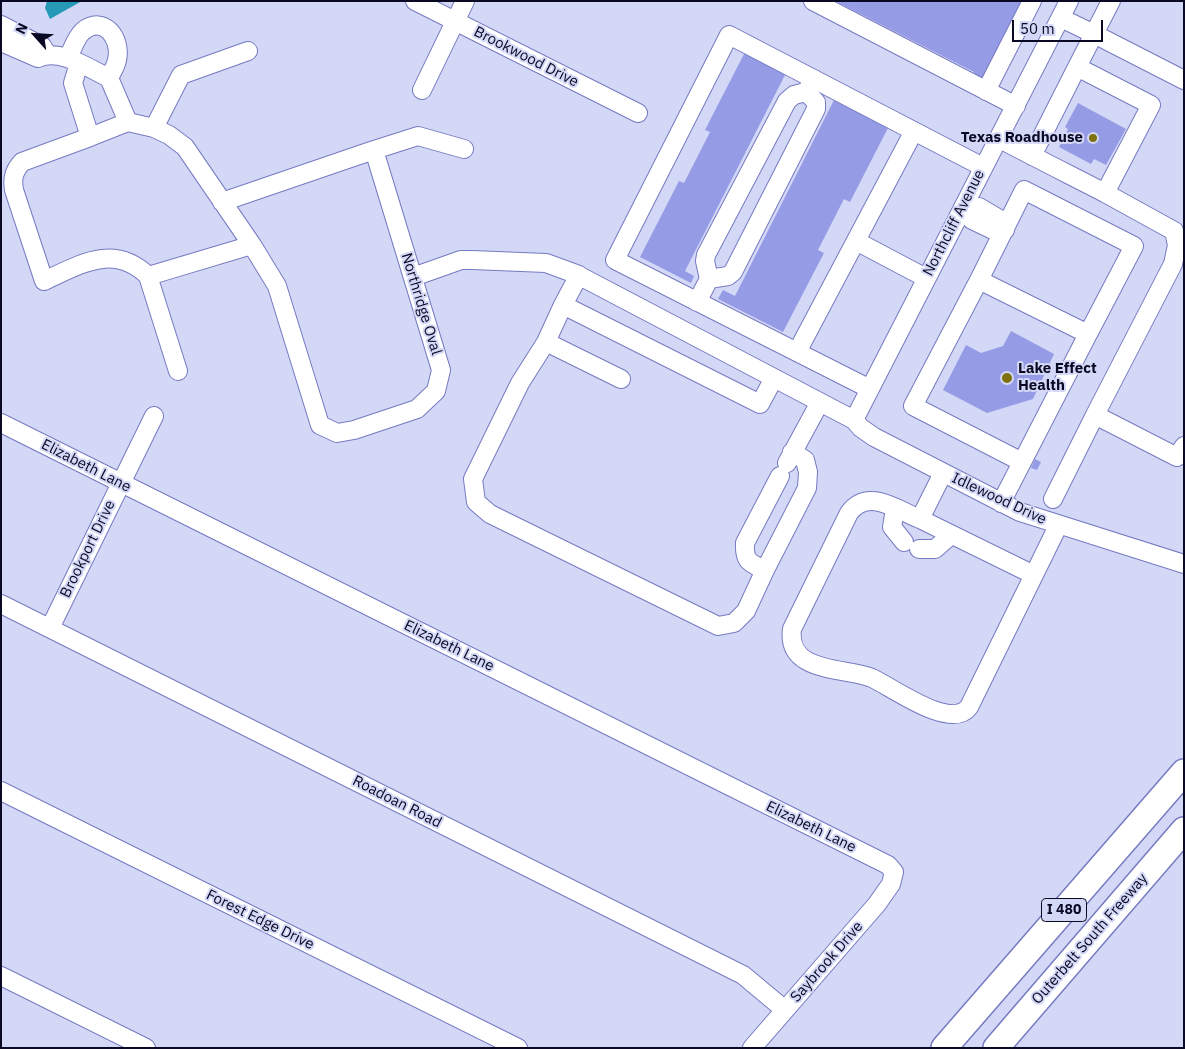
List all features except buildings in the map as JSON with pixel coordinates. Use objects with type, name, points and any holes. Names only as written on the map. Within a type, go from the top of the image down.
[{"type":"highway","name":"I 480","points":[[944,1048],[1184,772]]},
{"type":"highway","name":"Outerbelt South Freeway","points":[[996,1048],[1184,830]]},
{"type":"street","name":"Brookwood Drive","points":[[415,1],[638,113]]},
{"type":"street","points":[[422,90],[465,1]]},
{"type":"street","points":[[813,1],[1016,106]]},
{"type":"street","points":[[986,91],[1032,1]]},
{"type":"street","name":"Northcliff Avenue","points":[[854,420],[926,278],[967,210],[983,167],[1069,1]]},
{"type":"street","points":[[1032,156],[1111,1]]},
{"type":"street","points":[[1061,18],[1184,80]]},
{"type":"street","points":[[90,137],[73,83],[74,61],[81,32],[90,27],[100,25],[110,30],[118,42],[118,60],[109,78]]},
{"type":"street","points":[[6,35],[42,56],[74,61],[109,78],[128,122],[22,162],[7,178],[44,281],[98,259],[116,257],[137,265],[148,276],[178,370]]},
{"type":"street","points":[[870,389],[615,260],[729,35],[810,85],[914,131],[983,167]]},
{"type":"street","points":[[154,128],[181,75],[248,51]]},
{"type":"street","points":[[1077,67],[1151,105],[1105,194]]},
{"type":"street","points":[[709,279],[728,276],[734,272],[816,109],[816,102],[810,85]]},
{"type":"street","points":[[697,302],[709,279],[705,261],[706,255],[787,101],[810,85]]},
{"type":"street","name":"Northridge Oval","points":[[128,122],[154,128],[169,135],[185,147],[252,245],[277,286],[320,425],[337,433],[354,430],[417,409],[436,391],[442,370],[374,150]]},
{"type":"street","points":[[797,352],[914,131]]},
{"type":"street","points":[[222,202],[418,136],[464,149]]},
{"type":"street","points":[[998,138],[1174,231],[1177,245],[1173,264],[1053,499]]},
{"type":"street","points":[[1001,503],[1134,246],[1024,190],[913,406],[1022,462]]},
{"type":"street","points":[[967,210],[972,220],[995,231],[1005,230]]},
{"type":"street","points":[[856,241],[926,278]]},
{"type":"street","points":[[148,276],[252,245]]},
{"type":"street","name":"Idlewood Drive","points":[[413,277],[462,260],[546,263],[579,275],[854,420],[864,431],[1001,503],[1058,526],[1184,564]]},
{"type":"street","points":[[579,275],[546,342],[520,383],[473,479],[476,502],[490,514],[718,626],[734,624],[746,611],[807,488],[808,472],[805,460],[786,464]]},
{"type":"street","points":[[979,280],[1088,334]]},
{"type":"street","points":[[563,305],[760,404],[774,378]]},
{"type":"street","points":[[546,342],[621,380]]},
{"type":"street","points":[[765,570],[750,563],[744,556],[745,544],[820,402]]},
{"type":"street","points":[[1095,415],[1182,456]]},
{"type":"street","name":"Brookport Drive","points":[[50,628],[154,416]]},
{"type":"street","name":"Elizabeth Lane","points":[[1,423],[888,865],[894,872]]},
{"type":"street","points":[[920,519],[943,473]]},
{"type":"street","points":[[1034,575],[920,519],[876,500],[860,502],[849,513],[792,629],[791,639],[794,647],[806,660],[830,670],[871,678],[936,711],[952,715],[962,713],[969,707],[1034,575],[1058,526]]},
{"type":"street","points":[[895,509],[892,527],[911,545],[935,549],[951,534]]},
{"type":"street","name":"Roadoan Road","points":[[1,604],[743,975],[785,1010]]},
{"type":"street","name":"Forest Edge Drive","points":[[1,791],[518,1048]]},
{"type":"street","name":"Saybrook Drive","points":[[752,1048],[868,916],[890,884],[894,872]]},
{"type":"street","points":[[1,976],[146,1048]]},
{"type":"water","points":[[47,1],[82,1],[50,19],[45,8]]},
{"type":"place","name":"Texas Roadhouse","points":[[1093,138]]},
{"type":"place","name":"Lake Effect Health","points":[[1007,378]]}]
